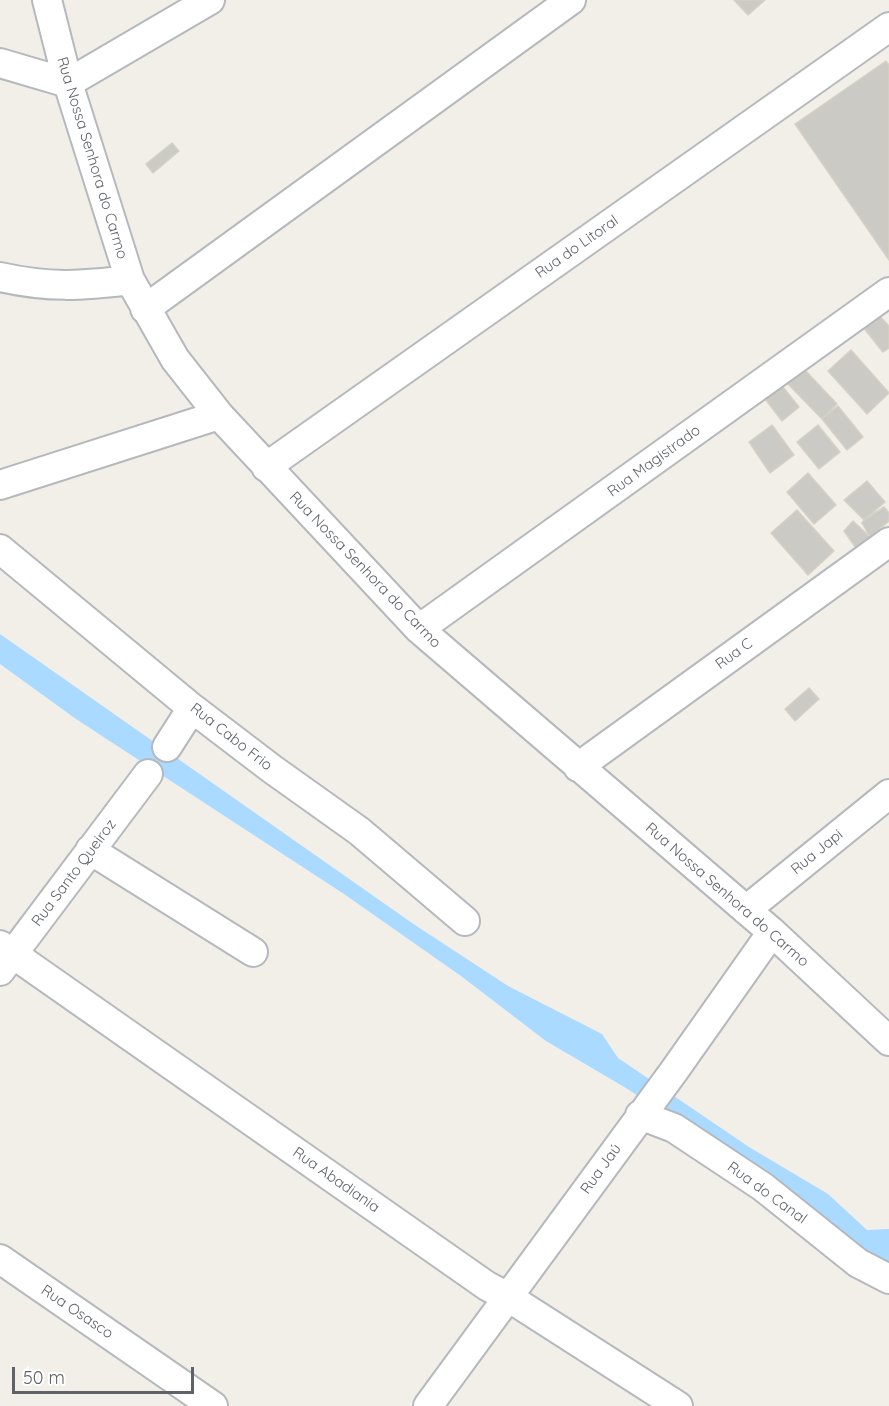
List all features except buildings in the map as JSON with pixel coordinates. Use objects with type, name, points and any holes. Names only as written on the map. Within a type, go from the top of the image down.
[{"type":"street","name":"Rua Nossa Senhora do Carmo","points":[[47,0],[68,82],[130,280],[175,359],[219,415],[419,629],[772,932],[889,1041]]},
{"type":"street","points":[[0,63],[68,82],[210,0]]},
{"type":"street","points":[[145,309],[571,0]]},
{"type":"street","name":"Rua do Litoral","points":[[266,467],[889,27]]},
{"type":"street","points":[[0,277],[58,286],[86,286],[130,280]]},
{"type":"street","name":"Rua Magistrado","points":[[419,629],[889,292]]},
{"type":"street","points":[[0,485],[219,415]]},
{"type":"street","name":"Rua C","points":[[578,767],[889,542]]},
{"type":"street","name":"Rua Cabo Frio","points":[[0,549],[192,708],[359,831],[465,921]]},
{"type":"street","points":[[167,747],[192,708]]},
{"type":"street","name":"Rua Santo Queiroz","points":[[4,957],[90,850],[147,774]]},
{"type":"street","name":"Rua Japi","points":[[746,910],[889,794]]},
{"type":"street","points":[[90,850],[253,952]]},
{"type":"street","name":"Rua Jaú","points":[[428,1406],[674,1071],[772,932]]},
{"type":"street","name":"Rua Abadiania","points":[[4,957],[468,1273],[678,1406]]},
{"type":"street","name":"Rua do Canal","points":[[644,1110],[763,1187],[858,1263],[889,1279]]},
{"type":"street","name":"Rua Osasco","points":[[0,1259],[213,1406]]},
{"type":"water","points":[[0,634],[412,923],[508,986],[602,1034],[618,1058],[749,1147],[828,1194],[867,1230],[889,1229],[889,1282],[769,1182],[626,1088],[546,1041],[461,976],[344,894],[76,719],[0,664]]}]
